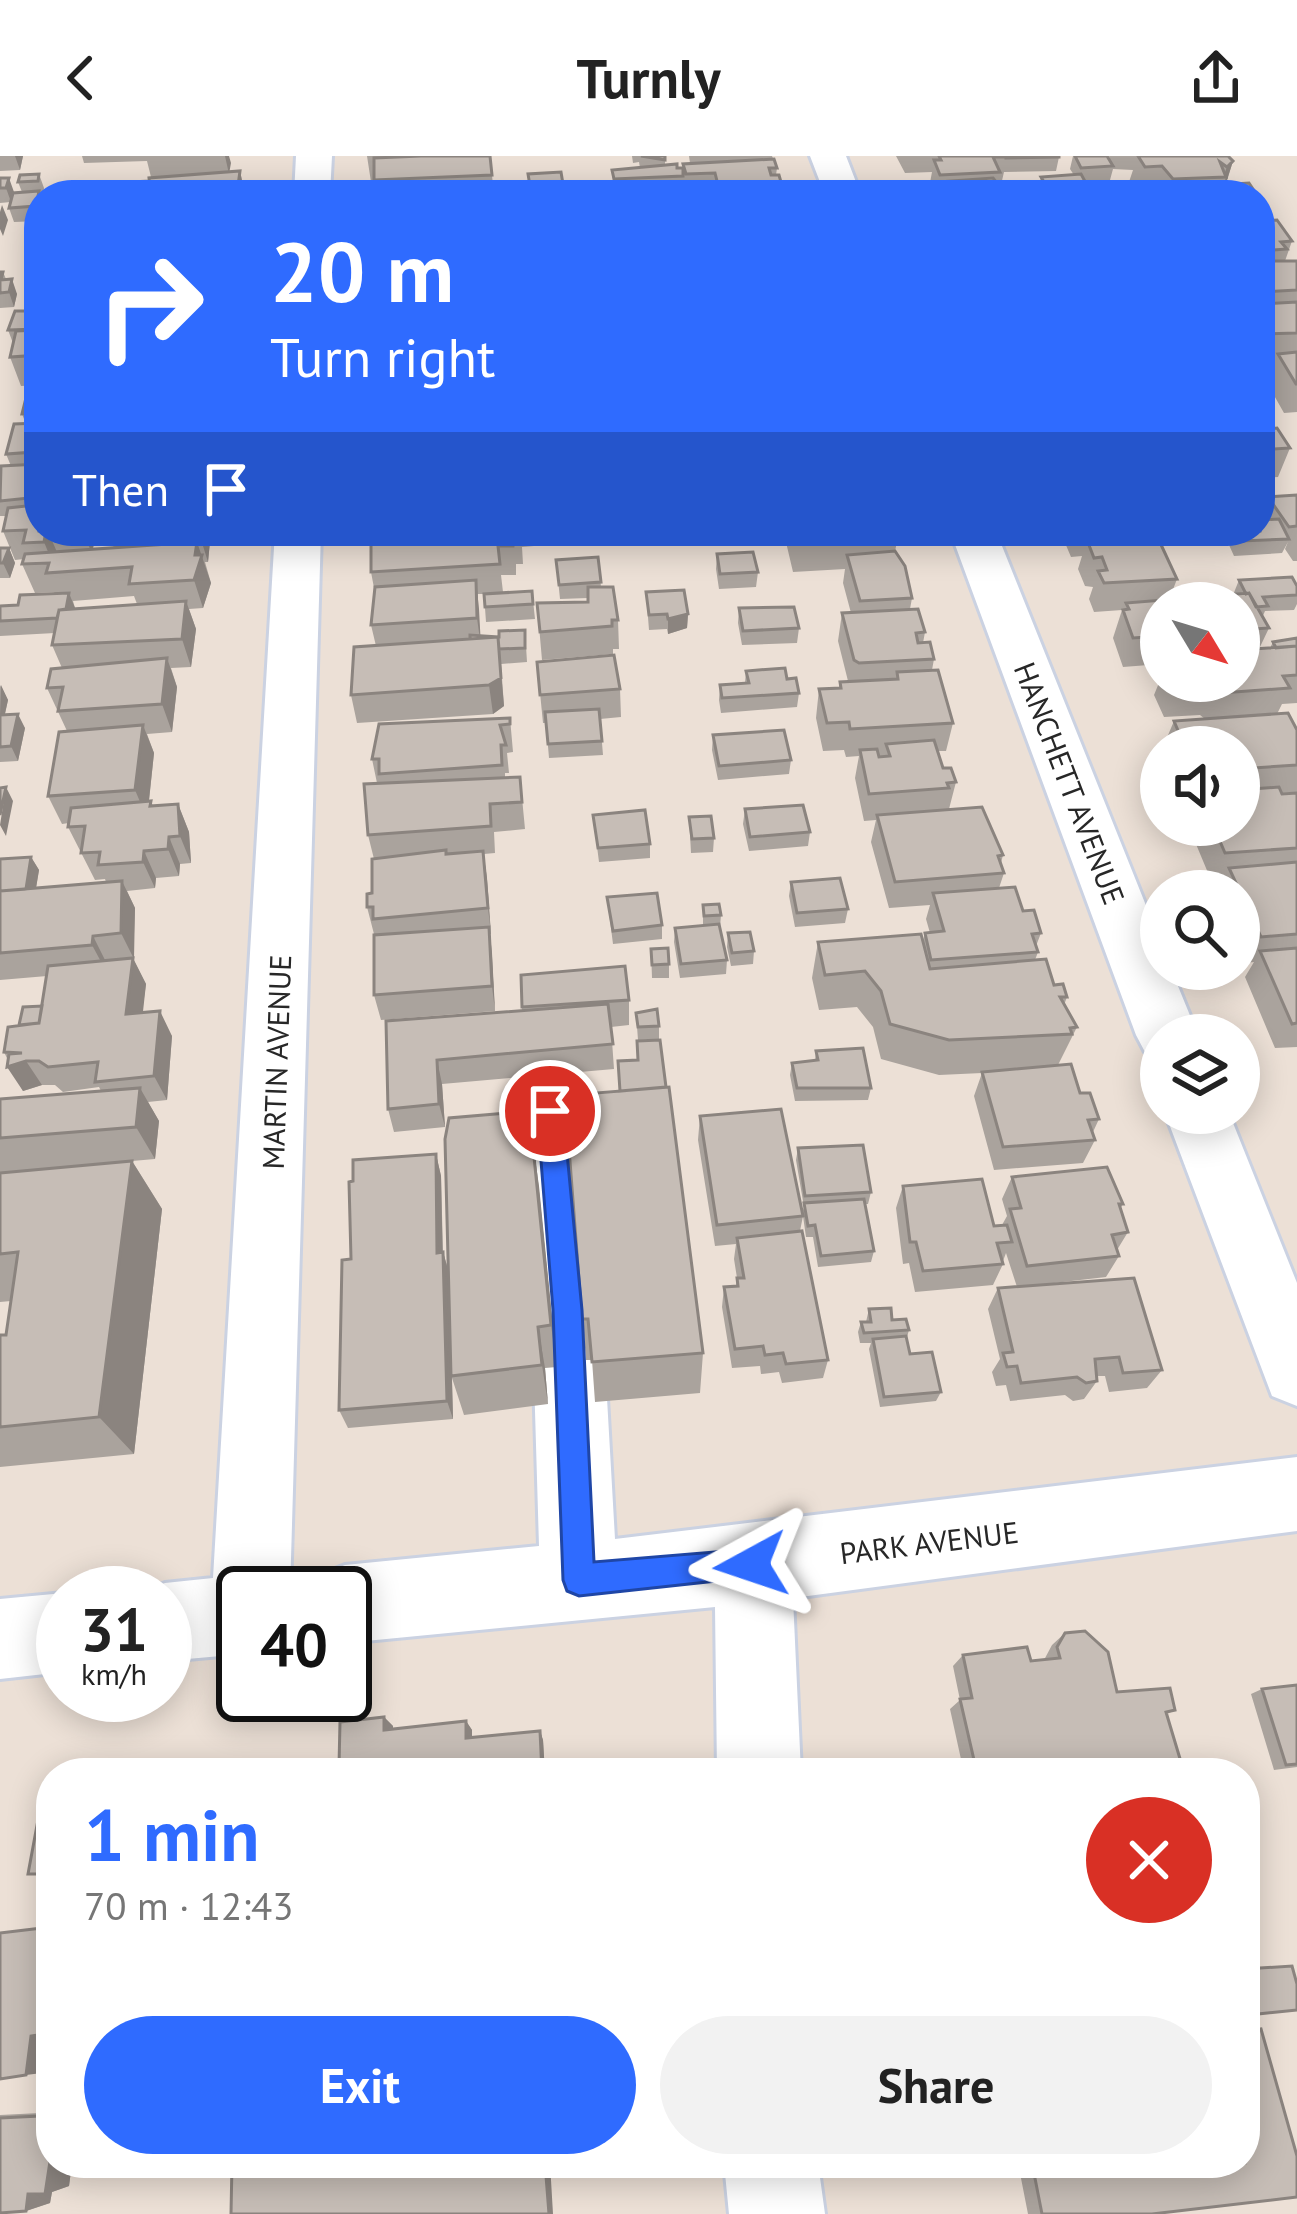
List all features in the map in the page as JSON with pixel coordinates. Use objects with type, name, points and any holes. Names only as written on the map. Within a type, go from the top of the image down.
[{"type":"street","name":"MARTIN AVENUE","points":[[252,1566],[297,546]]},
{"type":"street","name":"HANCHETT AVENUE","points":[[979,546],[1159,1014]]},
{"type":"street","points":[[550,1111],[567,1310],[579,1580]]},
{"type":"street","points":[[1205,1134],[1297,1373]]},
{"type":"street","name":"PARK AVENUE","points":[[372,1601],[751,1565],[1297,1494]]},
{"type":"street","points":[[751,1565],[759,1660],[759,1758]]},
{"type":"street","points":[[0,1639],[36,1635]]},
{"type":"street","points":[[773,2178],[777,2214]]},
{"type":"building","points":[[490,156],[492,175],[374,180],[374,158]]},
{"type":"building","points":[[939,156],[1007,157],[993,157],[1000,172],[940,175],[934,160],[941,160]]},
{"type":"building","points":[[1075,156],[1107,156],[1113,166],[1081,168]]},
{"type":"building","points":[[1138,156],[1228,156],[1233,161],[1227,167],[1220,162],[1226,177],[1173,179],[1162,166],[1145,167]]},
{"type":"building","points":[[774,159],[777,168],[769,168],[771,175],[779,175],[780,180],[717,180],[715,173],[686,174],[683,164]]},
{"type":"building","points":[[677,164],[683,176],[614,179],[612,170]]},
{"type":"building","points":[[240,171],[239,180],[149,178]]},
{"type":"building","points":[[561,172],[562,180],[529,180],[528,174]]},
{"type":"building","points":[[39,174],[38,180],[18,182],[20,175]]},
{"type":"building","points":[[1081,174],[1084,180],[1043,180]]},
{"type":"building","points":[[24,192],[24,207],[9,208],[13,193]]},
{"type":"building","points":[[1275,220],[1292,241],[1281,242],[1287,249],[1275,250]]},
{"type":"building","points":[[1275,261],[1297,261],[1297,290],[1275,291]]},
{"type":"building","points":[[0,272],[1,280],[12,279],[9,292],[0,293]]},
{"type":"building","points":[[1297,302],[1297,333],[1275,334],[1275,303]]},
{"type":"building","points":[[15,311],[24,311],[24,329],[8,330]]},
{"type":"building","points":[[16,331],[24,331],[24,356],[10,357]]},
{"type":"building","points":[[1297,352],[1297,384],[1296,384],[1278,354]]},
{"type":"building","points":[[14,424],[24,424],[24,453],[6,454]]},
{"type":"building","points":[[1275,428],[1277,428],[1290,448],[1275,449]]},
{"type":"building","points":[[24,465],[24,499],[0,501],[1,466]]},
{"type":"building","points":[[1297,495],[1297,526],[1289,527],[1275,507],[1275,497]]},
{"type":"building","points":[[24,506],[24,530],[3,531],[8,508]]},
{"type":"building","points":[[1275,519],[1279,519],[1289,539],[1275,540]]},
{"type":"building","points":[[196,546],[195,555],[202,555],[194,580],[129,584],[132,567],[46,573],[49,563],[22,564],[25,554]]},
{"type":"building","points":[[371,546],[498,546],[500,564],[371,572]]},
{"type":"building","points":[[1089,546],[1162,546],[1177,579],[1104,583],[1098,571],[1107,570],[1102,557],[1094,558]]},
{"type":"building","points":[[895,551],[905,566],[912,598],[860,601],[847,555]]},
{"type":"building","points":[[753,552],[758,572],[720,574],[717,554]]},
{"type":"building","points":[[598,557],[601,582],[559,585],[556,560]]},
{"type":"building","points":[[1292,577],[1297,595],[1263,597],[1268,606],[1260,607],[1260,582],[1239,580]]},
{"type":"building","points":[[476,580],[477,618],[371,625],[375,587]]},
{"type":"building","points":[[588,587],[613,587],[618,620],[612,620],[612,626],[540,632],[537,603],[588,602]]},
{"type":"building","points":[[684,590],[688,614],[668,619],[667,614],[649,615],[646,592]]},
{"type":"building","points":[[532,591],[533,604],[485,607],[484,594]]},
{"type":"building","points":[[69,593],[66,609],[59,610],[57,618],[0,621],[0,606],[18,605],[20,595]]},
{"type":"building","points":[[186,601],[182,639],[52,645],[59,610]]},
{"type":"building","points":[[1140,602],[1140,638],[1133,638],[1123,610],[1129,609],[1126,603]]},
{"type":"building","points":[[794,607],[799,628],[743,631],[739,608]]},
{"type":"building","points":[[918,609],[925,632],[916,633],[918,643],[930,642],[934,659],[854,660],[842,613]]},
{"type":"building","points":[[525,630],[525,648],[499,649],[498,637],[470,639],[470,635],[499,637],[499,631]]},
{"type":"building","points":[[498,637],[501,678],[489,685],[351,695],[354,647]]},
{"type":"building","points":[[1297,638],[1297,646],[1276,648],[1273,642]]},
{"type":"building","points":[[1297,646],[1297,675],[1283,676],[1290,688],[1260,690],[1260,649]]},
{"type":"building","points":[[614,655],[620,689],[540,695],[537,662]]},
{"type":"building","points":[[167,658],[162,704],[58,711],[63,687],[47,688],[51,669]]},
{"type":"building","points":[[785,668],[787,679],[796,678],[799,693],[722,698],[720,685],[749,683],[746,671]]},
{"type":"building","points":[[938,670],[953,723],[850,729],[849,722],[827,723],[819,689],[841,688],[840,682],[898,679],[897,672]]},
{"type":"building","points":[[599,709],[602,741],[548,744],[545,712]]},
{"type":"building","points":[[1288,713],[1297,730],[1297,765],[1260,768],[1260,726],[1176,726],[1174,721]]},
{"type":"building","points":[[18,714],[11,746],[0,747],[0,715]]},
{"type":"building","points":[[510,718],[510,724],[500,725],[506,745],[501,745],[502,765],[379,774],[379,759],[372,759],[379,724]]},
{"type":"building","points":[[143,725],[135,790],[48,796],[59,732]]},
{"type":"building","points":[[784,730],[791,760],[719,766],[713,735]]},
{"type":"building","points":[[934,740],[943,768],[951,768],[956,782],[947,783],[949,788],[869,794],[860,750],[877,749],[879,757],[890,756],[886,744]]},
{"type":"building","points":[[520,777],[522,802],[490,804],[491,826],[368,835],[364,784]]},
{"type":"building","points":[[1279,787],[1282,794],[1297,793],[1297,848],[1225,853],[1222,846],[1260,846],[1260,788]]},
{"type":"building","points":[[151,801],[150,806],[178,804],[180,836],[169,837],[168,849],[144,851],[143,862],[98,865],[100,852],[81,853],[85,826],[68,827],[71,808]]},
{"type":"building","points":[[803,805],[810,832],[750,837],[745,809]]},
{"type":"building","points":[[982,807],[1003,855],[998,856],[1004,873],[895,882],[877,815]]},
{"type":"building","points":[[645,810],[650,844],[598,848],[593,815]]},
{"type":"building","points":[[711,816],[714,838],[692,839],[689,817]]},
{"type":"building","points":[[446,850],[446,854],[483,851],[488,908],[373,919],[373,907],[367,907],[372,859]]},
{"type":"building","points":[[31,857],[26,889],[0,891],[0,859]]},
{"type":"building","points":[[1297,862],[1297,934],[1261,937],[1260,870],[1229,868]]},
{"type":"building","points":[[840,878],[848,909],[797,913],[791,882]]},
{"type":"building","points":[[122,881],[121,933],[93,936],[92,945],[0,953],[0,891]]},
{"type":"building","points":[[1015,887],[1023,911],[1034,910],[1041,933],[1032,934],[1038,952],[931,960],[925,933],[944,931],[933,893]]},
{"type":"building","points":[[657,893],[662,925],[613,931],[607,897]]},
{"type":"building","points":[[719,904],[721,915],[704,916],[703,905]]},
{"type":"building","points":[[719,924],[727,960],[681,964],[675,928]]},
{"type":"building","points":[[489,927],[492,986],[374,995],[374,935]]},
{"type":"building","points":[[750,932],[754,951],[732,953],[728,933]]},
{"type":"building","points":[[921,934],[930,969],[1046,959],[1054,985],[1063,984],[1067,997],[1060,997],[1077,1027],[1070,1028],[1072,1034],[949,1040],[890,1024],[881,991],[865,971],[825,975],[818,942]]},
{"type":"building","points":[[668,948],[669,964],[652,965],[651,949]]},
{"type":"building","points":[[1297,948],[1297,1023],[1292,1024],[1260,951]]},
{"type":"building","points":[[133,958],[126,1014],[160,1011],[154,1076],[95,1082],[98,1062],[48,1067],[26,1061],[7,1067],[9,1054],[22,1053],[4,1052],[8,1027],[39,1023],[48,966]]},
{"type":"building","points":[[625,966],[629,1000],[522,1007],[521,975]]},
{"type":"building","points":[[608,1004],[613,1044],[437,1060],[439,1104],[388,1109],[386,1021]]},
{"type":"building","points":[[42,1006],[39,1023],[19,1025],[23,1007]]},
{"type":"building","points":[[657,1009],[659,1026],[638,1027],[636,1013]]},
{"type":"building","points":[[660,1040],[666,1087],[620,1091],[618,1061],[638,1060],[637,1041]]},
{"type":"building","points":[[863,1048],[871,1088],[797,1088],[792,1063],[818,1060],[816,1051]]},
{"type":"building","points":[[1071,1064],[1080,1093],[1090,1093],[1099,1119],[1088,1120],[1095,1140],[1003,1147],[982,1072]]},
{"type":"building","points":[[669,1087],[703,1353],[592,1362],[588,1319],[582,1319],[568,1135],[574,1135],[571,1095]]},
{"type":"building","points":[[140,1088],[136,1127],[0,1138],[0,1099]]},
{"type":"building","points":[[781,1109],[803,1216],[717,1225],[700,1116]]},
{"type":"building","points":[[518,1112],[519,1133],[532,1137],[551,1325],[538,1327],[542,1365],[451,1376],[445,1139],[449,1118]]},
{"type":"building","points":[[863,1145],[871,1192],[805,1196],[798,1148]]},
{"type":"building","points":[[436,1154],[447,1401],[339,1410],[342,1260],[351,1259],[353,1160]]},
{"type":"building","points":[[132,1161],[99,1417],[0,1427],[0,1335],[6,1335],[18,1252],[0,1254],[0,1173]]},
{"type":"building","points":[[1107,1167],[1123,1204],[1119,1204],[1128,1232],[1112,1235],[1119,1256],[1027,1266],[1010,1209],[1021,1208],[1012,1177]]},
{"type":"building","points":[[982,1179],[994,1226],[1007,1225],[1012,1242],[997,1243],[1003,1264],[923,1271],[916,1242],[910,1242],[903,1186]]},
{"type":"building","points":[[864,1199],[874,1251],[821,1256],[815,1225],[808,1226],[804,1203]]},
{"type":"building","points":[[802,1231],[828,1360],[786,1364],[783,1353],[765,1355],[763,1346],[735,1349],[724,1287],[738,1286],[737,1278],[744,1278],[737,1238]]},
{"type":"building","points":[[1134,1278],[1162,1370],[1123,1373],[1119,1357],[1095,1359],[1097,1381],[1086,1383],[1077,1377],[1021,1383],[1017,1366],[1007,1367],[1003,1353],[1013,1352],[998,1288]]},
{"type":"building","points":[[891,1308],[892,1320],[906,1319],[909,1330],[864,1333],[861,1322],[871,1322],[869,1309]]},
{"type":"building","points":[[906,1336],[910,1354],[932,1352],[941,1392],[884,1397],[873,1339]]},
{"type":"building","points":[[1085,1631],[1108,1652],[1117,1692],[1170,1688],[1175,1710],[1166,1712],[1180,1758],[974,1758],[960,1699],[972,1698],[963,1655],[1027,1647],[1031,1661],[1060,1658],[1057,1647],[1065,1633]]},
{"type":"building","points":[[1297,1685],[1297,1764],[1286,1765],[1262,1689]]},
{"type":"building","points":[[384,1717],[384,1730],[466,1721],[466,1738],[540,1731],[541,1758],[339,1758],[340,1722],[372,1722]]},
{"type":"building","points":[[36,1831],[36,1874],[28,1874]]},
{"type":"building","points":[[36,1929],[36,2035],[31,2036],[26,2075],[0,2079],[0,1933]]},
{"type":"building","points":[[1292,1966],[1297,2010],[1260,2014],[1260,1968]]},
{"type":"building","points":[[1260,2029],[1297,2156],[1297,2197],[1152,2214],[1042,2214],[1035,2178],[1260,2178]]},
{"type":"building","points":[[36,2116],[36,2178],[47,2178],[45,2194],[28,2194],[26,2211],[0,2213],[0,2118]]},
{"type":"building","points":[[232,2178],[546,2178],[549,2214],[231,2214]]},
{"type":"route","points":[[550,1111],[567,1310],[579,1580],[751,1565]]}]
